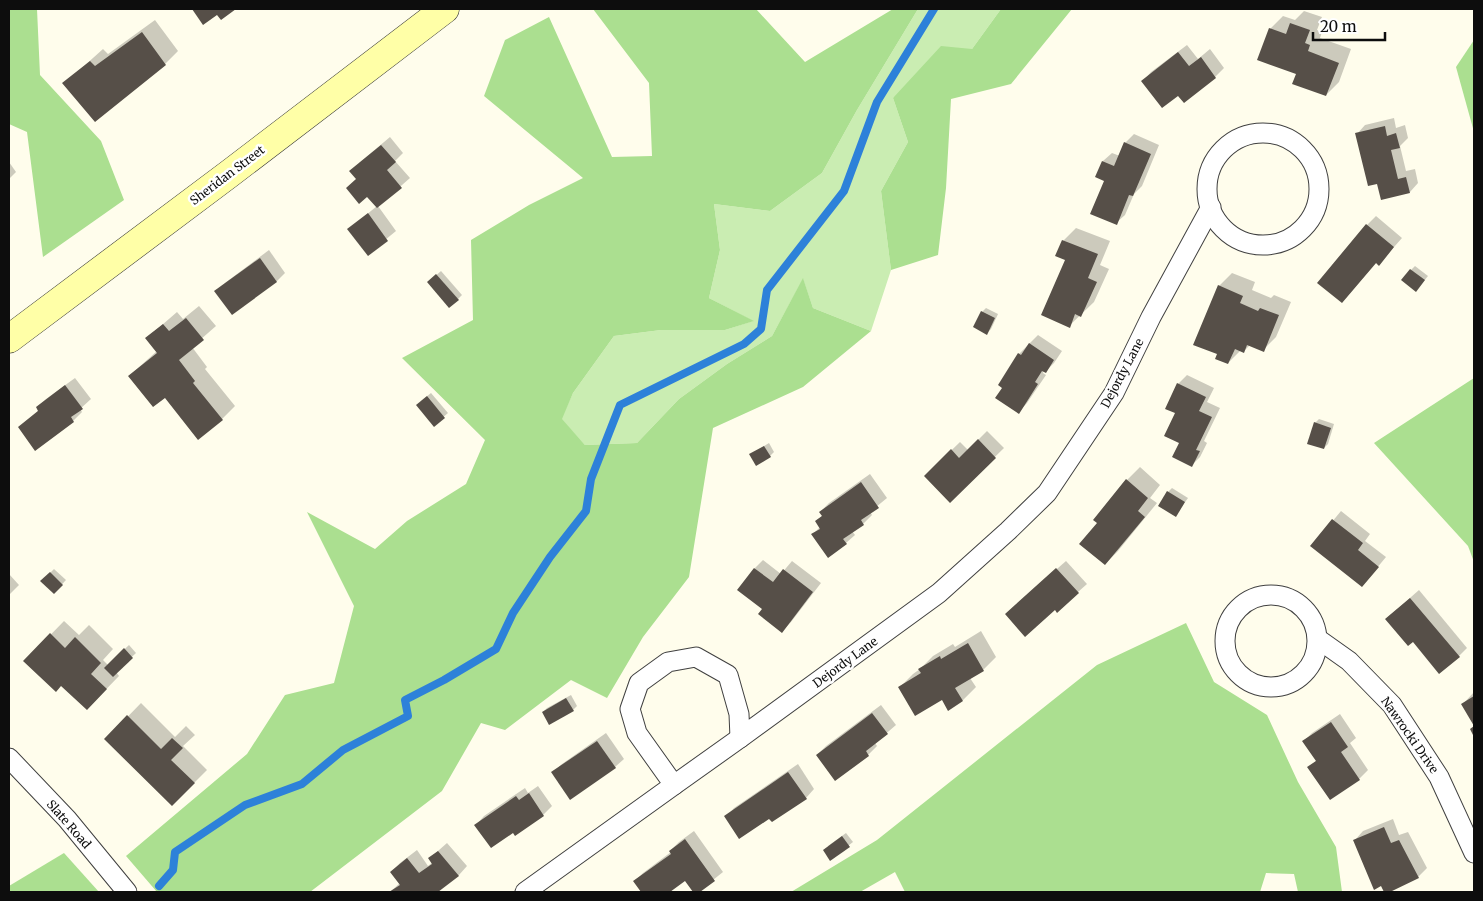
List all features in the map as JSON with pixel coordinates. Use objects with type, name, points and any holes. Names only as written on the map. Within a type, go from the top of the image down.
[{"type":"street","name":"Sheridan Street","points":[[9,339],[229,174],[444,9]]},
{"type":"street","points":[[1264,133],[1282,136],[1297,144],[1310,157],[1317,174],[1319,193],[1315,211],[1304,227],[1289,239],[1271,244],[1252,244],[1234,237],[1220,224],[1210,207],[1207,190],[1210,172],[1218,156],[1230,144],[1246,136],[1264,133]]},
{"type":"street","name":"Dejordy Lane","points":[[740,738],[939,593],[1047,493],[1114,393],[1151,317],[1210,207]]},
{"type":"street","points":[[1267,595],[1282,596],[1296,602],[1307,612],[1314,624],[1318,639],[1316,655],[1309,669],[1297,680],[1282,687],[1266,688],[1251,684],[1238,674],[1228,662],[1224,646],[1225,631],[1231,617],[1240,606],[1252,598],[1267,595]]},
{"type":"street","name":"Nawrocki Drive","points":[[1318,639],[1349,661],[1392,705],[1439,777],[1474,853]]},
{"type":"street","points":[[525,892],[740,738],[739,714],[728,675],[696,657],[668,662],[640,683],[630,709],[637,733],[674,785]]},
{"type":"street","name":"Slate Road","points":[[9,758],[67,819],[127,892]]},
{"type":"green space","points":[[9,9],[37,9],[40,75],[101,141],[124,200],[43,257],[27,132],[9,124]]},
{"type":"green space","points":[[593,9],[756,9],[805,62],[893,9],[918,9],[857,110],[822,173],[770,211],[714,204],[720,250],[709,298],[754,321],[725,330],[661,330],[614,336],[573,393],[562,419],[585,445],[637,443],[679,399],[727,364],[772,336],[803,278],[813,308],[871,331],[803,387],[713,428],[689,577],[643,637],[607,698],[571,680],[505,730],[481,723],[442,791],[310,892],[157,892],[126,856],[247,754],[285,695],[334,683],[354,606],[307,512],[375,549],[407,521],[466,484],[485,440],[402,358],[473,320],[471,240],[529,205],[583,178],[484,96],[505,40],[549,17],[612,157],[652,156],[649,83]]},
{"type":"green space","points":[[918,9],[1001,9],[972,49],[893,98],[908,142],[881,191],[891,270],[871,331],[813,308],[803,279],[772,336],[727,364],[679,399],[637,443],[585,445],[561,419],[573,393],[614,336],[661,330],[725,330],[753,321],[709,298],[720,250],[714,204],[770,211],[822,173],[857,110]]},
{"type":"green space","points":[[1001,9],[1072,9],[1011,84],[951,99],[946,188],[938,255],[891,270],[881,191],[908,142],[893,98],[941,46],[972,49]]},
{"type":"green space","points":[[1474,40],[1474,132],[1456,67]]},
{"type":"green space","points":[[1474,378],[1474,562],[1468,546],[1374,443]]},
{"type":"green space","points":[[1186,623],[1214,682],[1267,715],[1298,782],[1336,847],[1342,892],[1298,892],[1294,874],[1266,873],[1260,892],[905,892],[895,872],[860,892],[791,892],[877,840],[1097,665]]},
{"type":"green space","points":[[64,853],[99,892],[9,892],[9,886]]},
{"type":"building","points":[[192,9],[236,9],[221,20],[217,15],[203,25]]},
{"type":"building","points":[[1290,23],[1310,30],[1305,43],[1310,45],[1308,51],[1339,63],[1326,96],[1292,84],[1296,74],[1257,60],[1269,28],[1286,34]]},
{"type":"building","points":[[142,32],[166,65],[95,122],[62,83],[90,61],[95,66]]},
{"type":"building","points":[[1178,52],[1189,66],[1201,57],[1216,78],[1184,103],[1178,96],[1162,108],[1141,81]]},
{"type":"building","points":[[1385,126],[1387,136],[1396,133],[1400,148],[1391,150],[1398,179],[1406,177],[1410,193],[1381,200],[1377,184],[1368,186],[1355,133]]},
{"type":"building","points":[[1124,142],[1151,154],[1133,196],[1129,195],[1117,225],[1090,214],[1104,181],[1095,177],[1102,161],[1114,166]]},
{"type":"building","points":[[381,145],[396,162],[387,170],[402,188],[377,208],[367,197],[359,204],[346,188],[356,179],[349,171]]},
{"type":"building","points":[[368,213],[388,241],[368,256],[347,229]]},
{"type":"building","points":[[1366,224],[1394,247],[1379,266],[1376,263],[1342,303],[1317,283]]},
{"type":"building","points":[[1062,240],[1098,254],[1088,278],[1097,282],[1081,317],[1075,314],[1070,328],[1041,315],[1065,260],[1055,256]]},
{"type":"building","points":[[260,258],[277,282],[232,315],[214,291]]},
{"type":"building","points":[[1410,269],[1425,280],[1416,292],[1401,280]]},
{"type":"building","points":[[436,274],[459,300],[449,308],[427,282]]},
{"type":"building","points":[[1218,285],[1243,296],[1240,303],[1258,311],[1260,308],[1279,315],[1264,352],[1247,345],[1244,353],[1235,349],[1228,364],[1215,359],[1217,354],[1193,345]]},
{"type":"building","points":[[981,311],[995,318],[987,335],[973,327]]},
{"type":"building","points":[[186,318],[204,340],[179,360],[195,381],[193,383],[223,420],[198,440],[165,398],[153,407],[128,376],[157,353],[145,338],[163,324],[169,331]]},
{"type":"building","points":[[1029,343],[1054,360],[1046,373],[1042,371],[1035,382],[1038,384],[1019,414],[995,398],[1002,388],[998,385],[1018,353],[1021,355]]},
{"type":"building","points":[[1177,383],[1206,397],[1199,411],[1212,417],[1196,450],[1200,451],[1192,467],[1172,457],[1179,443],[1164,436],[1175,413],[1165,409]]},
{"type":"building","points":[[65,385],[83,409],[71,417],[74,422],[35,451],[18,427],[38,411],[36,407]]},
{"type":"building","points":[[427,396],[445,418],[434,427],[416,405]]},
{"type":"building","points":[[1314,422],[1331,428],[1324,449],[1307,444]]},
{"type":"building","points":[[978,439],[996,458],[950,503],[924,476],[951,449],[959,458]]},
{"type":"building","points":[[764,446],[771,457],[756,466],[749,454]]},
{"type":"building","points":[[1126,479],[1148,498],[1138,511],[1145,517],[1105,565],[1079,544],[1097,523],[1093,520]]},
{"type":"building","points":[[861,482],[879,508],[861,520],[864,525],[843,539],[847,544],[828,558],[811,534],[820,529],[815,521],[822,516],[819,512]]},
{"type":"building","points":[[1167,491],[1185,502],[1176,517],[1158,506]]},
{"type":"building","points":[[1332,519],[1363,543],[1358,550],[1379,567],[1362,587],[1310,546]]},
{"type":"building","points":[[754,568],[773,582],[783,569],[813,592],[782,633],[758,614],[762,609],[737,590]]},
{"type":"building","points":[[1056,568],[1079,593],[1057,613],[1055,610],[1025,637],[1005,614]]},
{"type":"building","points":[[50,572],[63,585],[54,594],[40,581]]},
{"type":"building","points":[[1410,598],[1460,657],[1439,674],[1413,642],[1408,646],[1385,619]]},
{"type":"building","points":[[50,633],[65,648],[75,637],[101,663],[91,674],[107,689],[87,710],[61,686],[56,692],[23,661]]},
{"type":"building","points":[[968,643],[984,671],[955,688],[963,701],[948,711],[942,700],[915,716],[898,687],[921,673],[918,669],[940,656],[941,659]]},
{"type":"building","points":[[124,648],[133,658],[113,677],[104,668]]},
{"type":"building","points":[[1474,696],[1474,726],[1461,704]]},
{"type":"building","points":[[566,698],[574,711],[549,725],[542,712]]},
{"type":"building","points":[[872,713],[888,734],[866,751],[869,756],[835,781],[816,755]]},
{"type":"building","points":[[127,715],[161,749],[172,738],[183,748],[171,760],[195,783],[172,806],[104,739]]},
{"type":"building","points":[[1331,722],[1348,747],[1341,752],[1360,780],[1330,800],[1307,767],[1316,761],[1302,741]]},
{"type":"building","points":[[1474,726],[1474,737],[1470,729]]},
{"type":"building","points":[[597,741],[616,768],[570,800],[551,772]]},
{"type":"building","points":[[788,772],[807,799],[772,822],[769,819],[739,839],[724,816]]},
{"type":"building","points":[[529,793],[544,816],[515,836],[513,833],[491,848],[474,825],[516,796],[519,800]]},
{"type":"building","points":[[1384,827],[1391,843],[1399,840],[1419,878],[1390,892],[1384,892],[1381,886],[1374,890],[1353,840]]},
{"type":"building","points":[[842,836],[850,847],[830,861],[823,850]]},
{"type":"building","points":[[685,839],[715,881],[700,892],[693,892],[685,881],[670,892],[641,892],[633,881],[671,854],[669,851]]},
{"type":"building","points":[[438,851],[459,876],[438,892],[389,892],[400,885],[390,872],[407,858],[419,873],[432,864],[428,858]]},
{"type":"waterway","points":[[159,886],[173,870],[175,852],[245,805],[302,784],[343,750],[408,716],[405,700],[444,680],[496,649],[513,613],[550,557],[586,511],[591,479],[620,405],[744,344],[761,329],[767,290],[844,191],[877,102],[934,9]]}]
